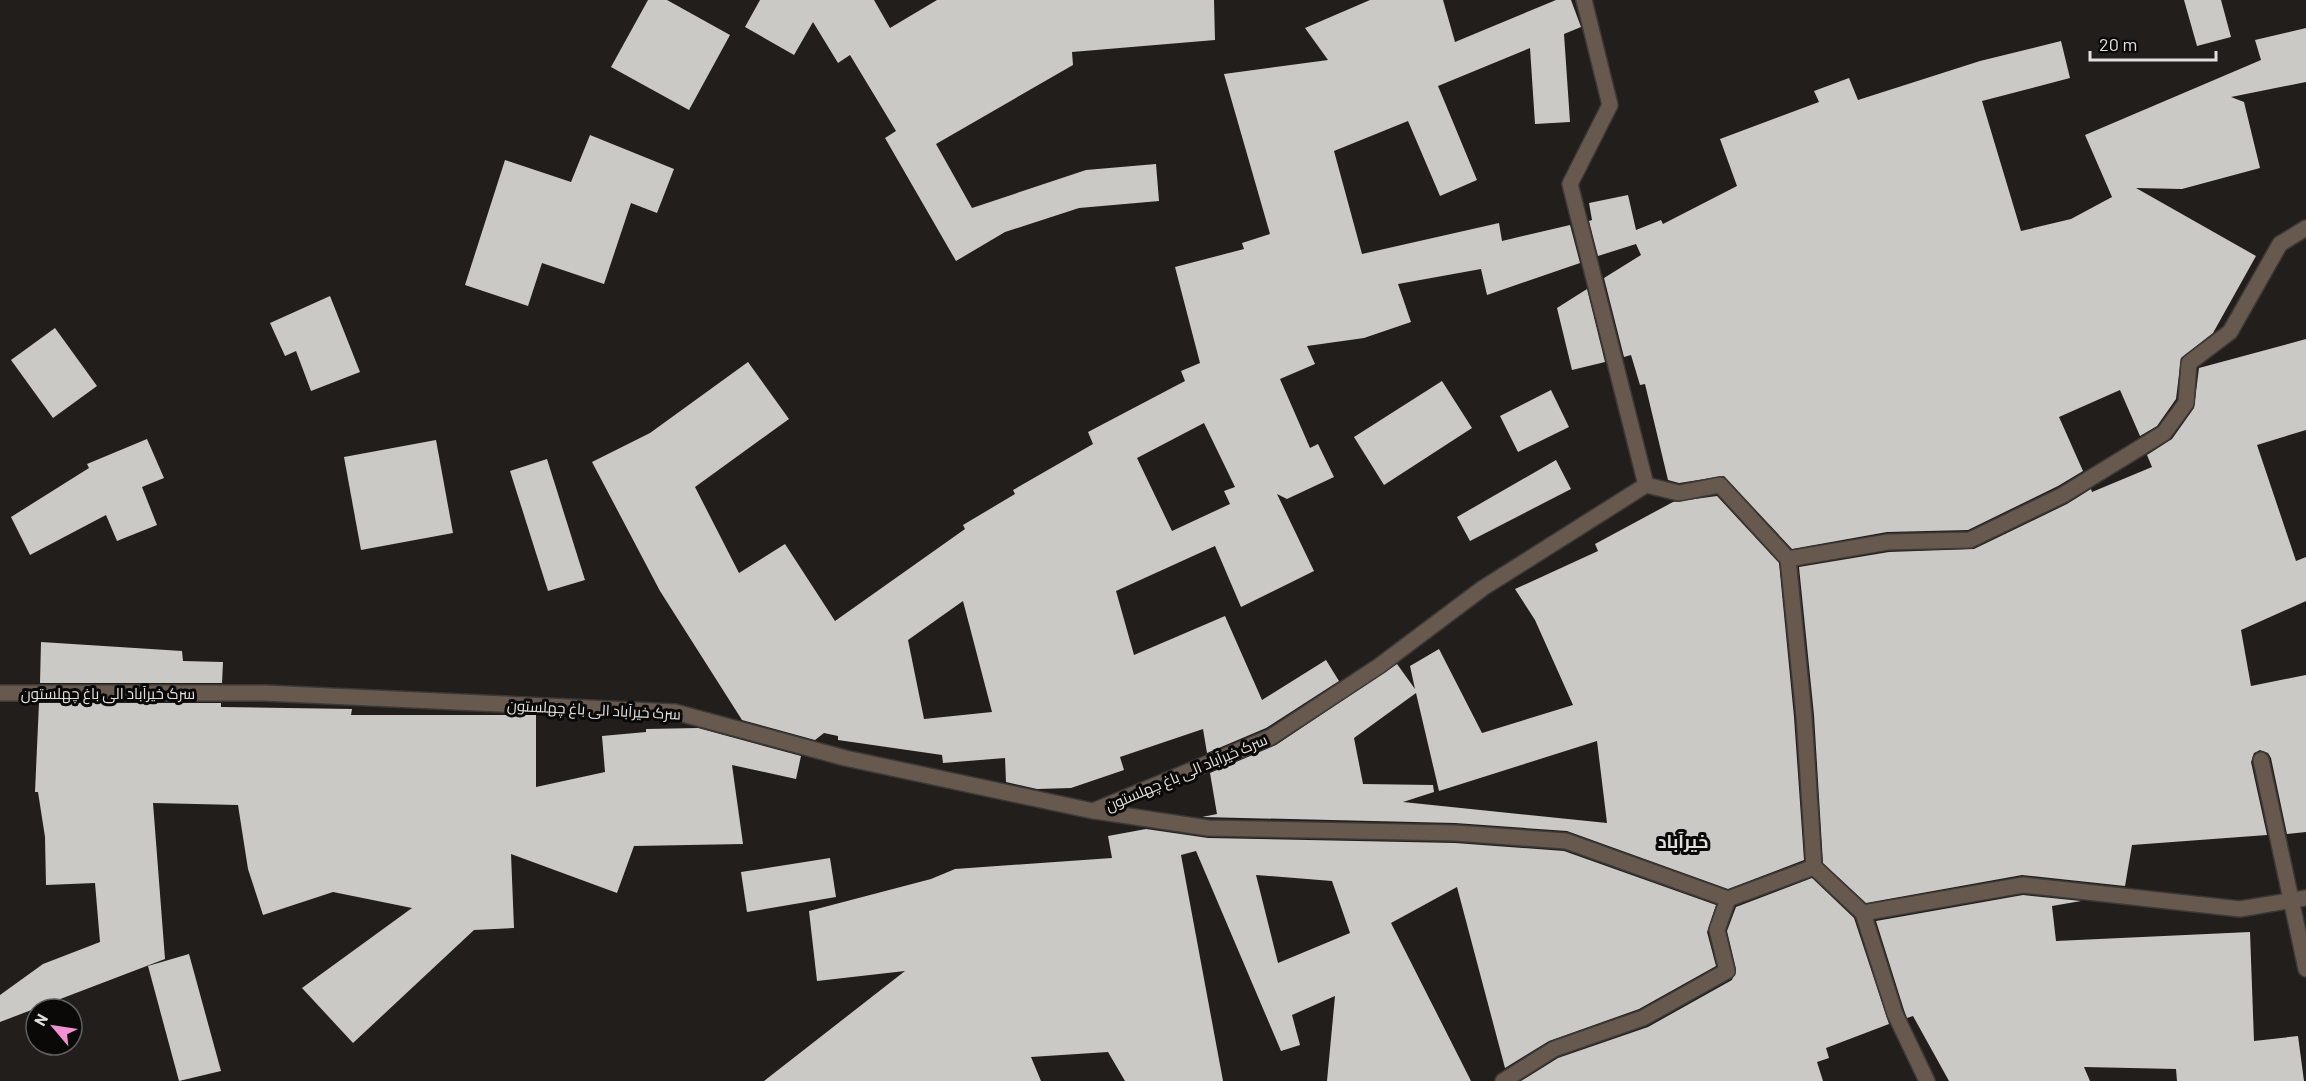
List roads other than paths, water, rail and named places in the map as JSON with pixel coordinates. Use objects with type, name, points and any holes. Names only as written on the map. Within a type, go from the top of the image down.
[{"type":"street","points":[[1584,0],[1610,105],[1570,184],[1646,485],[1679,493],[1720,485],[1788,559],[1804,716],[1814,867],[1863,913],[1895,1014],[1927,1081]]},
{"type":"street","points":[[1788,559],[1888,542],[1970,540],[2063,495],[2164,433],[2186,403],[2189,363],[2230,332],[2280,243],[2306,228]]},
{"type":"street","name":"سرک خیرآباد الی باغ چهلستون","points":[[0,693],[264,693],[675,712],[845,758],[1094,811],[1271,737],[1379,666],[1483,588],[1646,485]]},
{"type":"street","points":[[2261,760],[2299,899],[2306,969]]},
{"type":"street","points":[[1094,811],[1209,828],[1455,833],[1566,841],[1728,899],[1814,867]]},
{"type":"street","points":[[1863,913],[2024,885],[2240,909],[2299,899]]},
{"type":"street","points":[[1503,1081],[1554,1049],[1643,1018],[1727,971],[1717,930],[1728,899]]},
{"type":"district","name":"خیرآباد","points":[[1683,841]]}]
